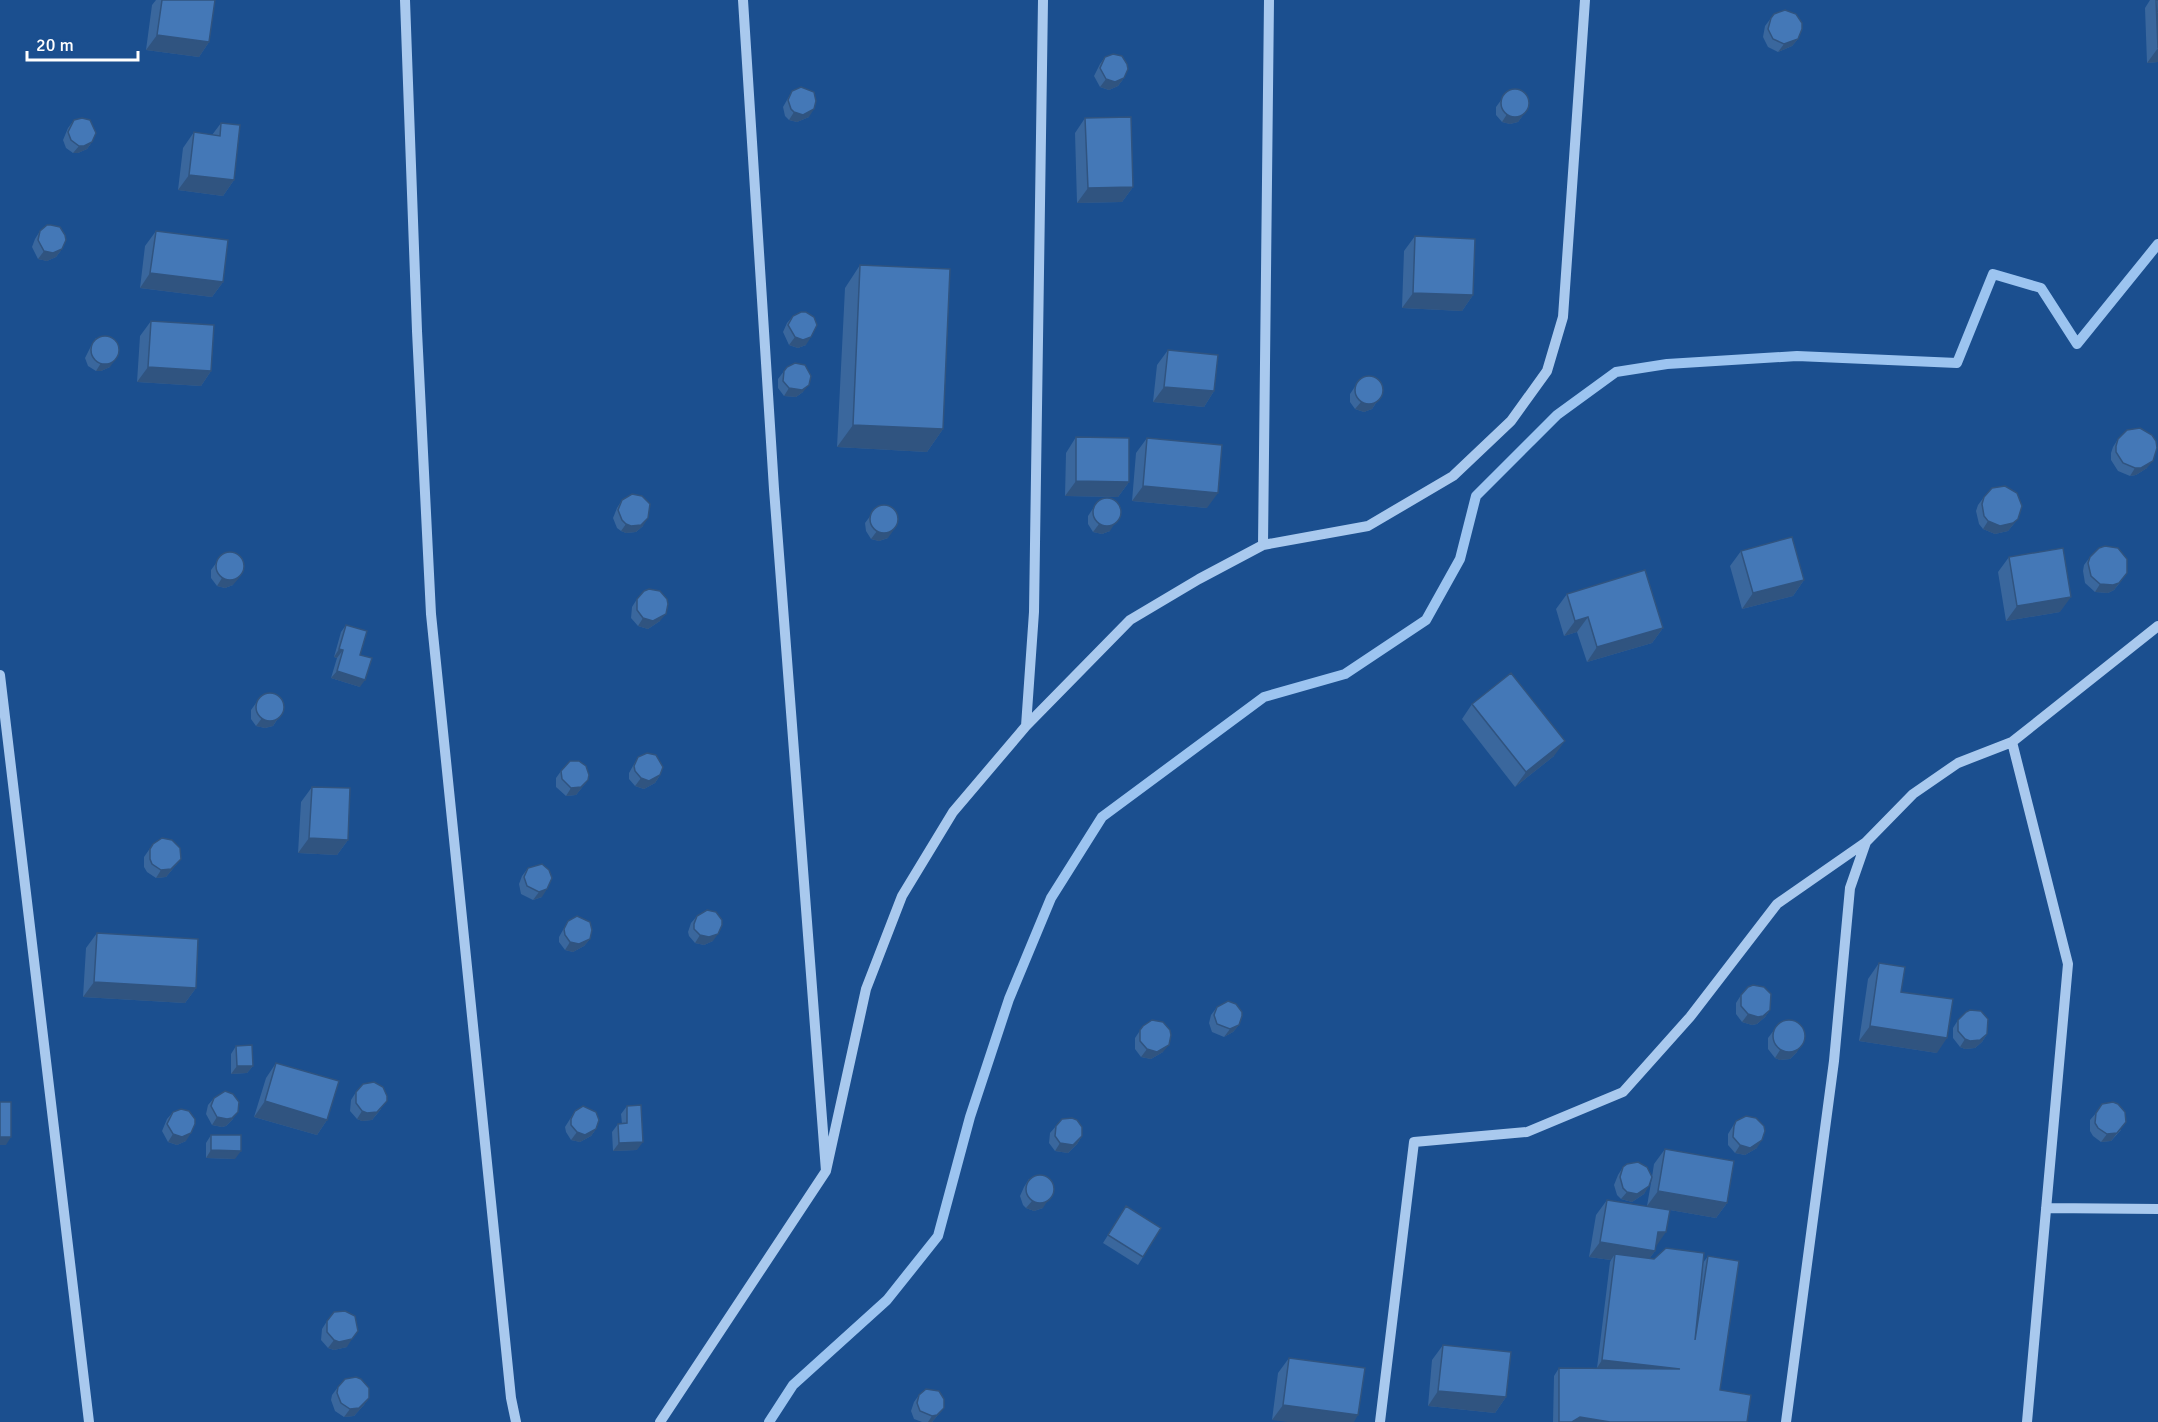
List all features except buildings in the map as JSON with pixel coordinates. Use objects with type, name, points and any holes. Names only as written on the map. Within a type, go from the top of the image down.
[{"type":"street","points":[[405,0],[417,331],[431,614],[511,1398],[516,1422]]},
{"type":"street","points":[[743,0],[774,489],[826,1171]]},
{"type":"street","points":[[1026,726],[1034,612],[1043,0]]},
{"type":"street","points":[[1263,545],[1269,0]]},
{"type":"street","points":[[660,1422],[826,1171],[866,989],[902,896],[953,812],[1026,726],[1130,620],[1199,579],[1263,545],[1368,526],[1453,476],[1511,421],[1547,371],[1563,317],[1585,0]]},
{"type":"street","points":[[1380,1422],[1414,1142],[1527,1132],[1623,1092],[1690,1017],[1777,904],[1866,842],[1922,787],[1958,763],[2012,742],[2158,626]]},
{"type":"street","points":[[0,675],[89,1422]]},
{"type":"street","points":[[2012,742],[2068,964],[2027,1422]]},
{"type":"street","points":[[1786,1422],[1834,1061],[1850,888],[1866,842]]},
{"type":"street","points":[[2046,1208],[2158,1209]]},
{"type":"waterway","points":[[769,1422],[793,1385],[887,1300],[938,1236],[970,1117],[1009,999],[1051,898],[1102,817],[1264,697],[1345,674],[1426,620],[1460,559],[1476,496],[1557,415],[1616,372],[1667,364],[1797,356],[1957,363],[1993,274],[2041,288],[2077,344],[2158,244]]}]
